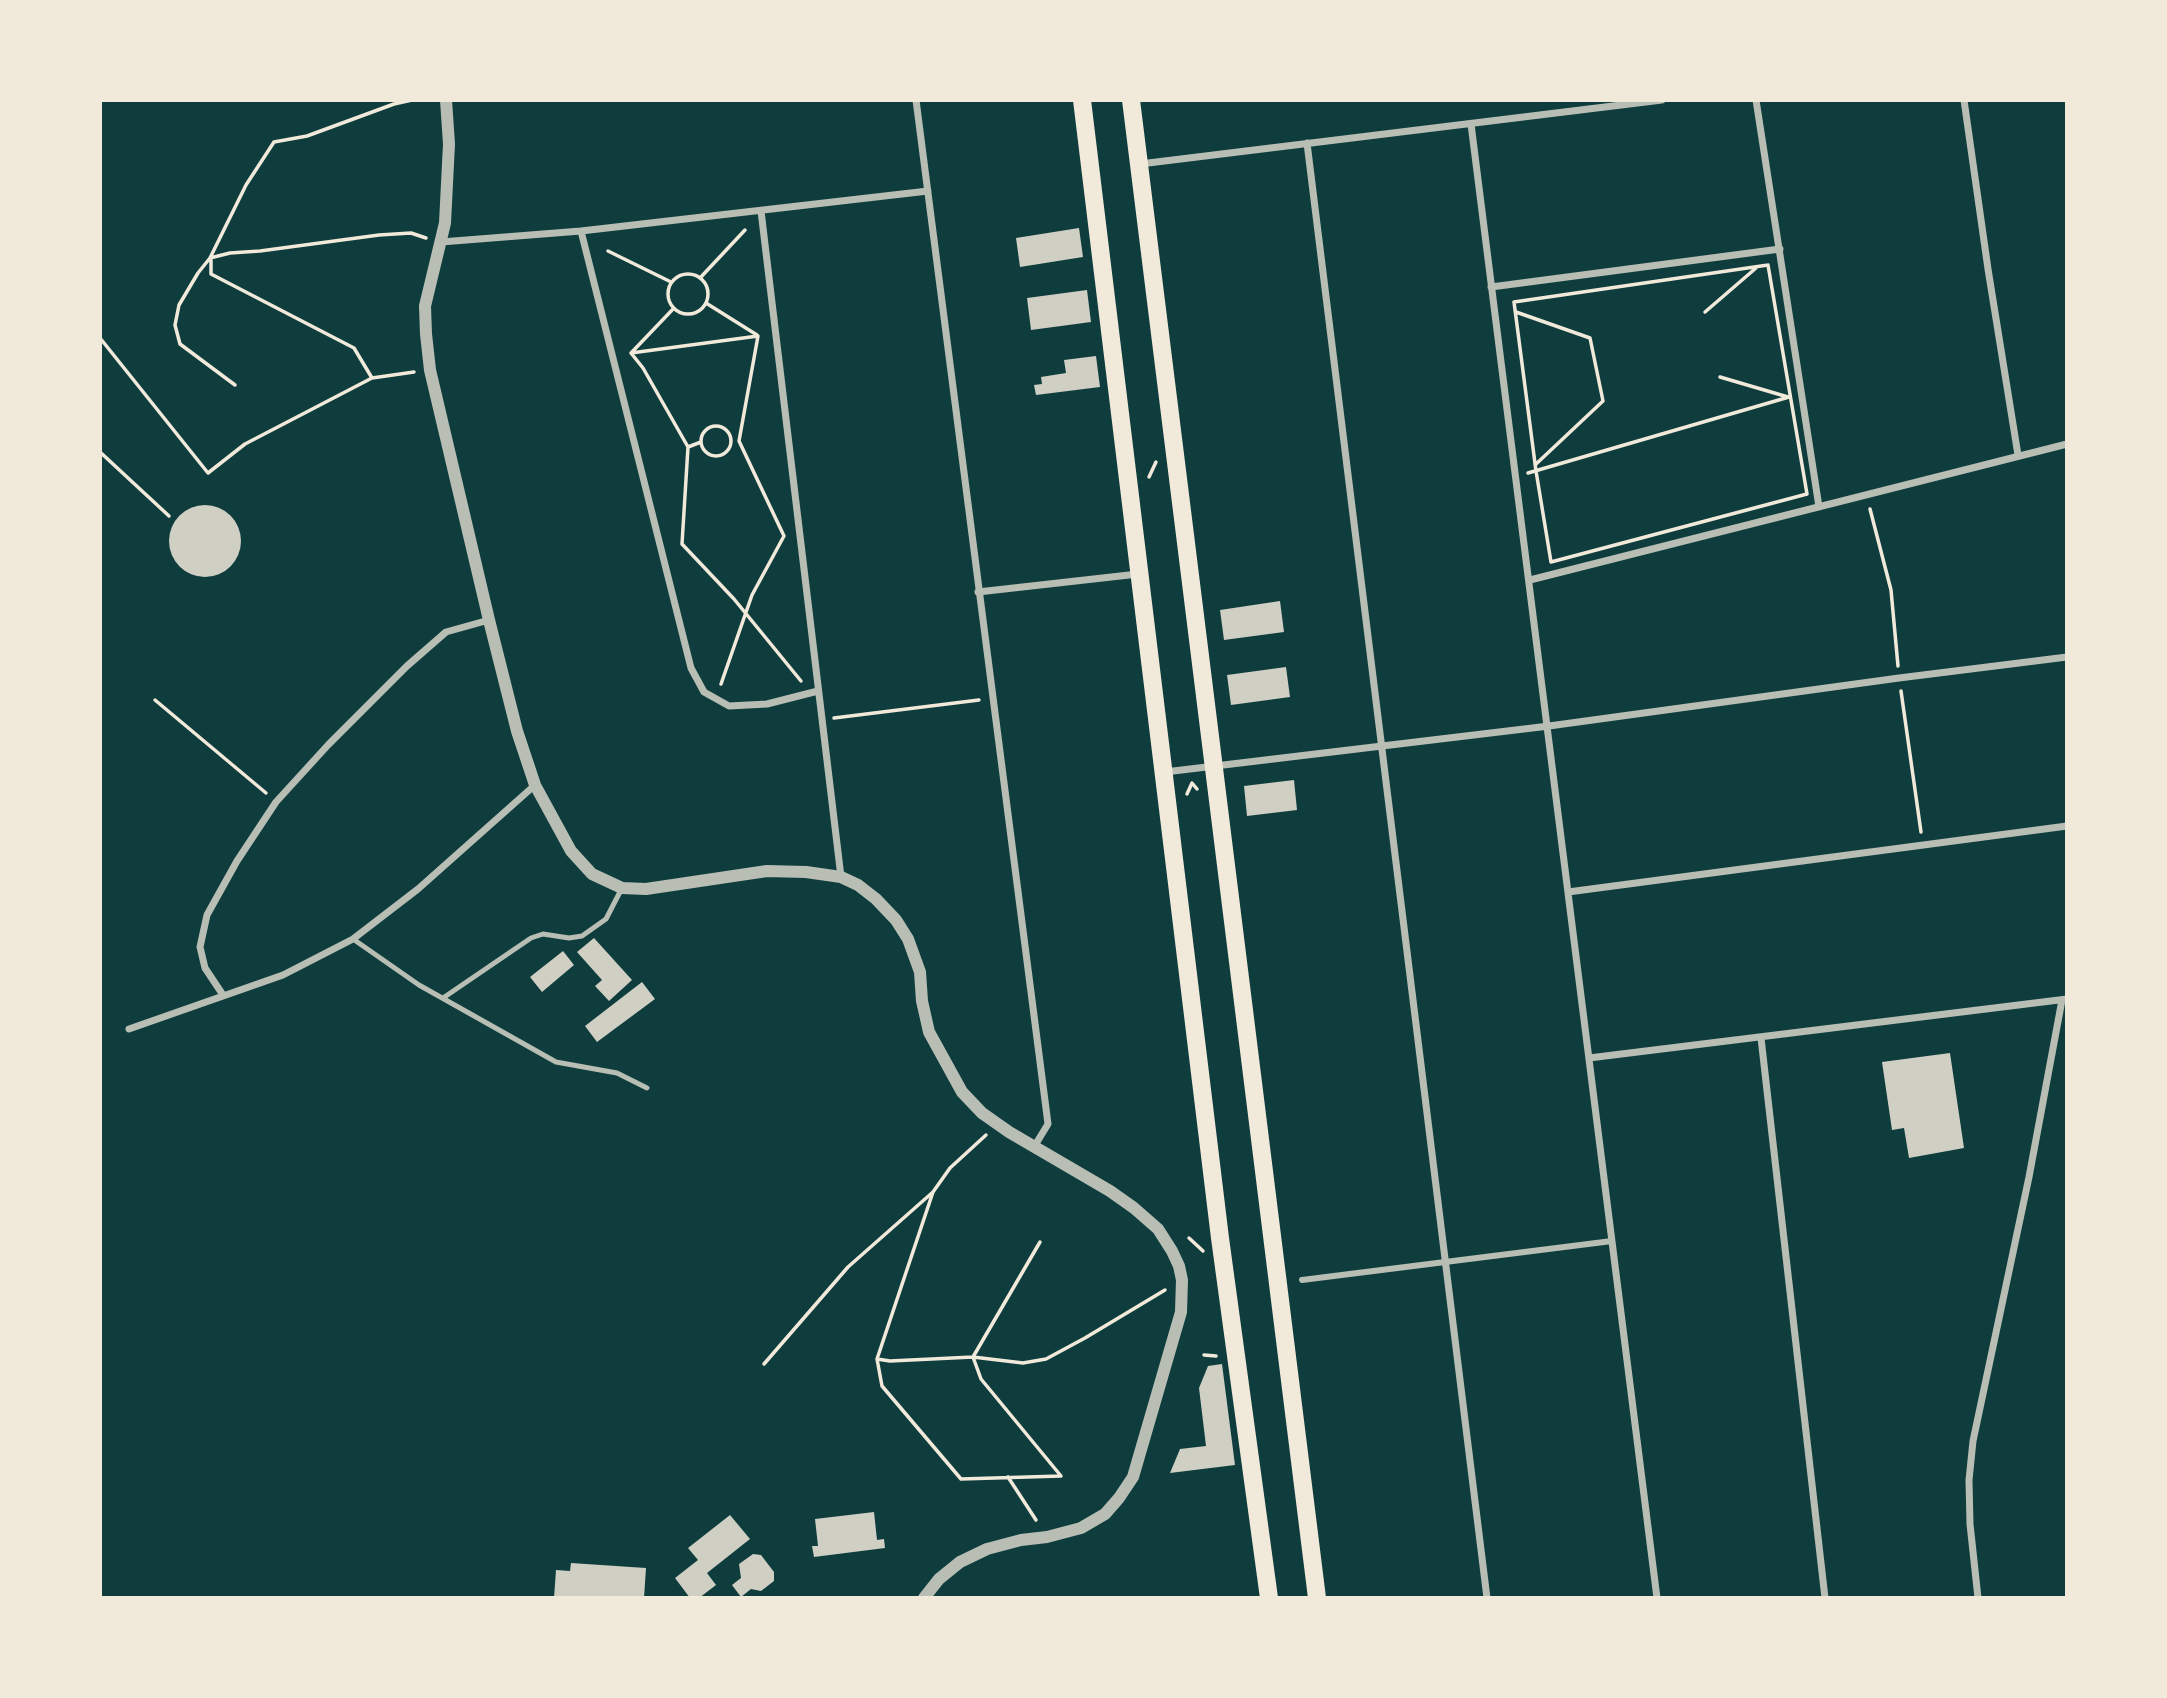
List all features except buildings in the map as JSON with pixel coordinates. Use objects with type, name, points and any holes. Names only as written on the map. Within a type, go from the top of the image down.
[{"type":"main road","points":[[1082,100],[1220,1238],[1269,1598]]},
{"type":"main road","points":[[1132,100],[1317,1598]]},
{"type":"street","points":[[446,100],[449,177],[441,243],[425,306],[430,370],[517,731],[535,785],[571,851],[592,874],[622,888],[646,889],[767,872],[806,872],[841,877],[858,884],[896,920],[908,939],[920,972],[922,1002],[929,1032],[962,1092],[998,1125],[1110,1191],[1158,1229],[1172,1251],[1182,1280],[1181,1312],[1133,1477],[1105,1514],[1081,1528],[1047,1537],[1021,1539],[987,1549],[960,1562],[939,1579],[924,1598]]},
{"type":"street","points":[[916,100],[1048,1124],[1034,1147]]},
{"type":"street","points":[[1140,164],[1662,100]]},
{"type":"street","points":[[1756,100],[1819,508]]},
{"type":"street","points":[[1964,100],[2018,455]]},
{"type":"street","points":[[1471,124],[1657,1598]]},
{"type":"street","points":[[1307,143],[1487,1598]]},
{"type":"street","points":[[441,243],[581,231],[928,191]]},
{"type":"street","points":[[761,211],[841,877]]},
{"type":"street","points":[[581,231],[691,668],[704,692],[729,706],[767,704],[818,691]]},
{"type":"street","points":[[1491,287],[1780,249]]},
{"type":"street","points":[[1530,580],[2067,444]]},
{"type":"street","points":[[978,592],[1141,573]]},
{"type":"street","points":[[223,995],[205,968],[200,947],[207,915],[237,861],[276,802],[407,666],[446,632],[489,621]]},
{"type":"street","points":[[1165,772],[1549,726],[2067,657]]},
{"type":"street","points":[[129,1029],[284,975],[354,939],[418,889],[535,785]]},
{"type":"street","points":[[1568,892],[2067,826]]},
{"type":"street","points":[[1589,1058],[2065,999],[1973,1441],[1969,1480],[1970,1524],[1978,1598]]},
{"type":"street","points":[[1760,1038],[1825,1598]]},
{"type":"street","points":[[1302,1280],[1612,1241]]},
{"type":"lane","points":[[443,998],[524,942],[543,934],[569,938],[582,936],[606,919],[622,888]]},
{"type":"lane","points":[[354,939],[419,985],[556,1062],[617,1073],[647,1088]]},
{"type":"path","points":[[235,385],[180,344],[175,326],[179,305],[210,258],[246,185],[274,142],[307,136],[412,100]]},
{"type":"path","points":[[700,278],[745,230]]},
{"type":"path","points":[[210,258],[230,253],[411,233],[441,243]]},
{"type":"path","points":[[608,251],[671,282]]},
{"type":"path","points":[[210,258],[211,274],[354,348],[372,378]]},
{"type":"path","points":[[1551,562],[1535,465],[1514,302],[1768,265],[1789,397]]},
{"type":"path","points":[[1705,312],[1758,267]]},
{"type":"path","points":[[685,274],[700,278],[707,290],[706,303],[694,313],[685,314],[674,308],[668,298],[671,282],[685,274]]},
{"type":"path","points":[[706,303],[758,336]]},
{"type":"path","points":[[631,353],[674,308]]},
{"type":"path","points":[[1516,312],[1590,338],[1603,401],[1535,465]]},
{"type":"path","points":[[631,353],[758,336]]},
{"type":"path","points":[[721,684],[752,595],[784,537],[739,441],[758,336]]},
{"type":"path","points":[[100,338],[208,473],[245,444],[372,378],[430,370]]},
{"type":"path","points":[[631,353],[643,368],[688,447],[682,544],[802,681]]},
{"type":"path","points":[[1720,377],[1789,397]]},
{"type":"path","points":[[1516,477],[1802,393]]},
{"type":"path","points":[[718,426],[729,433],[732,441],[727,452],[713,456],[707,453],[701,442],[705,430],[718,426]]},
{"type":"path","points":[[732,441],[739,441]]},
{"type":"path","points":[[688,447],[701,442]]},
{"type":"path","points":[[100,452],[169,516]]},
{"type":"path","points":[[1143,472],[1144,485],[1158,458]]},
{"type":"path","points":[[1867,495],[1891,590],[1899,678],[1923,845]]},
{"type":"path","points":[[821,720],[992,699]]},
{"type":"path","points":[[155,700],[276,802]]},
{"type":"path","points":[[1185,797],[1192,783],[1201,795]]},
{"type":"path","points":[[764,1364],[848,1267],[933,1192],[950,1168],[998,1125]]},
{"type":"path","points":[[933,1192],[877,1359],[882,1386],[961,1479],[1061,1476],[981,1379],[973,1357]]},
{"type":"path","points":[[973,1357],[1040,1242]]},
{"type":"path","points":[[877,1359],[890,1361],[973,1357],[1023,1363],[1046,1359],[1182,1280]]},
{"type":"path","points":[[1008,1477],[1047,1537]]}]
